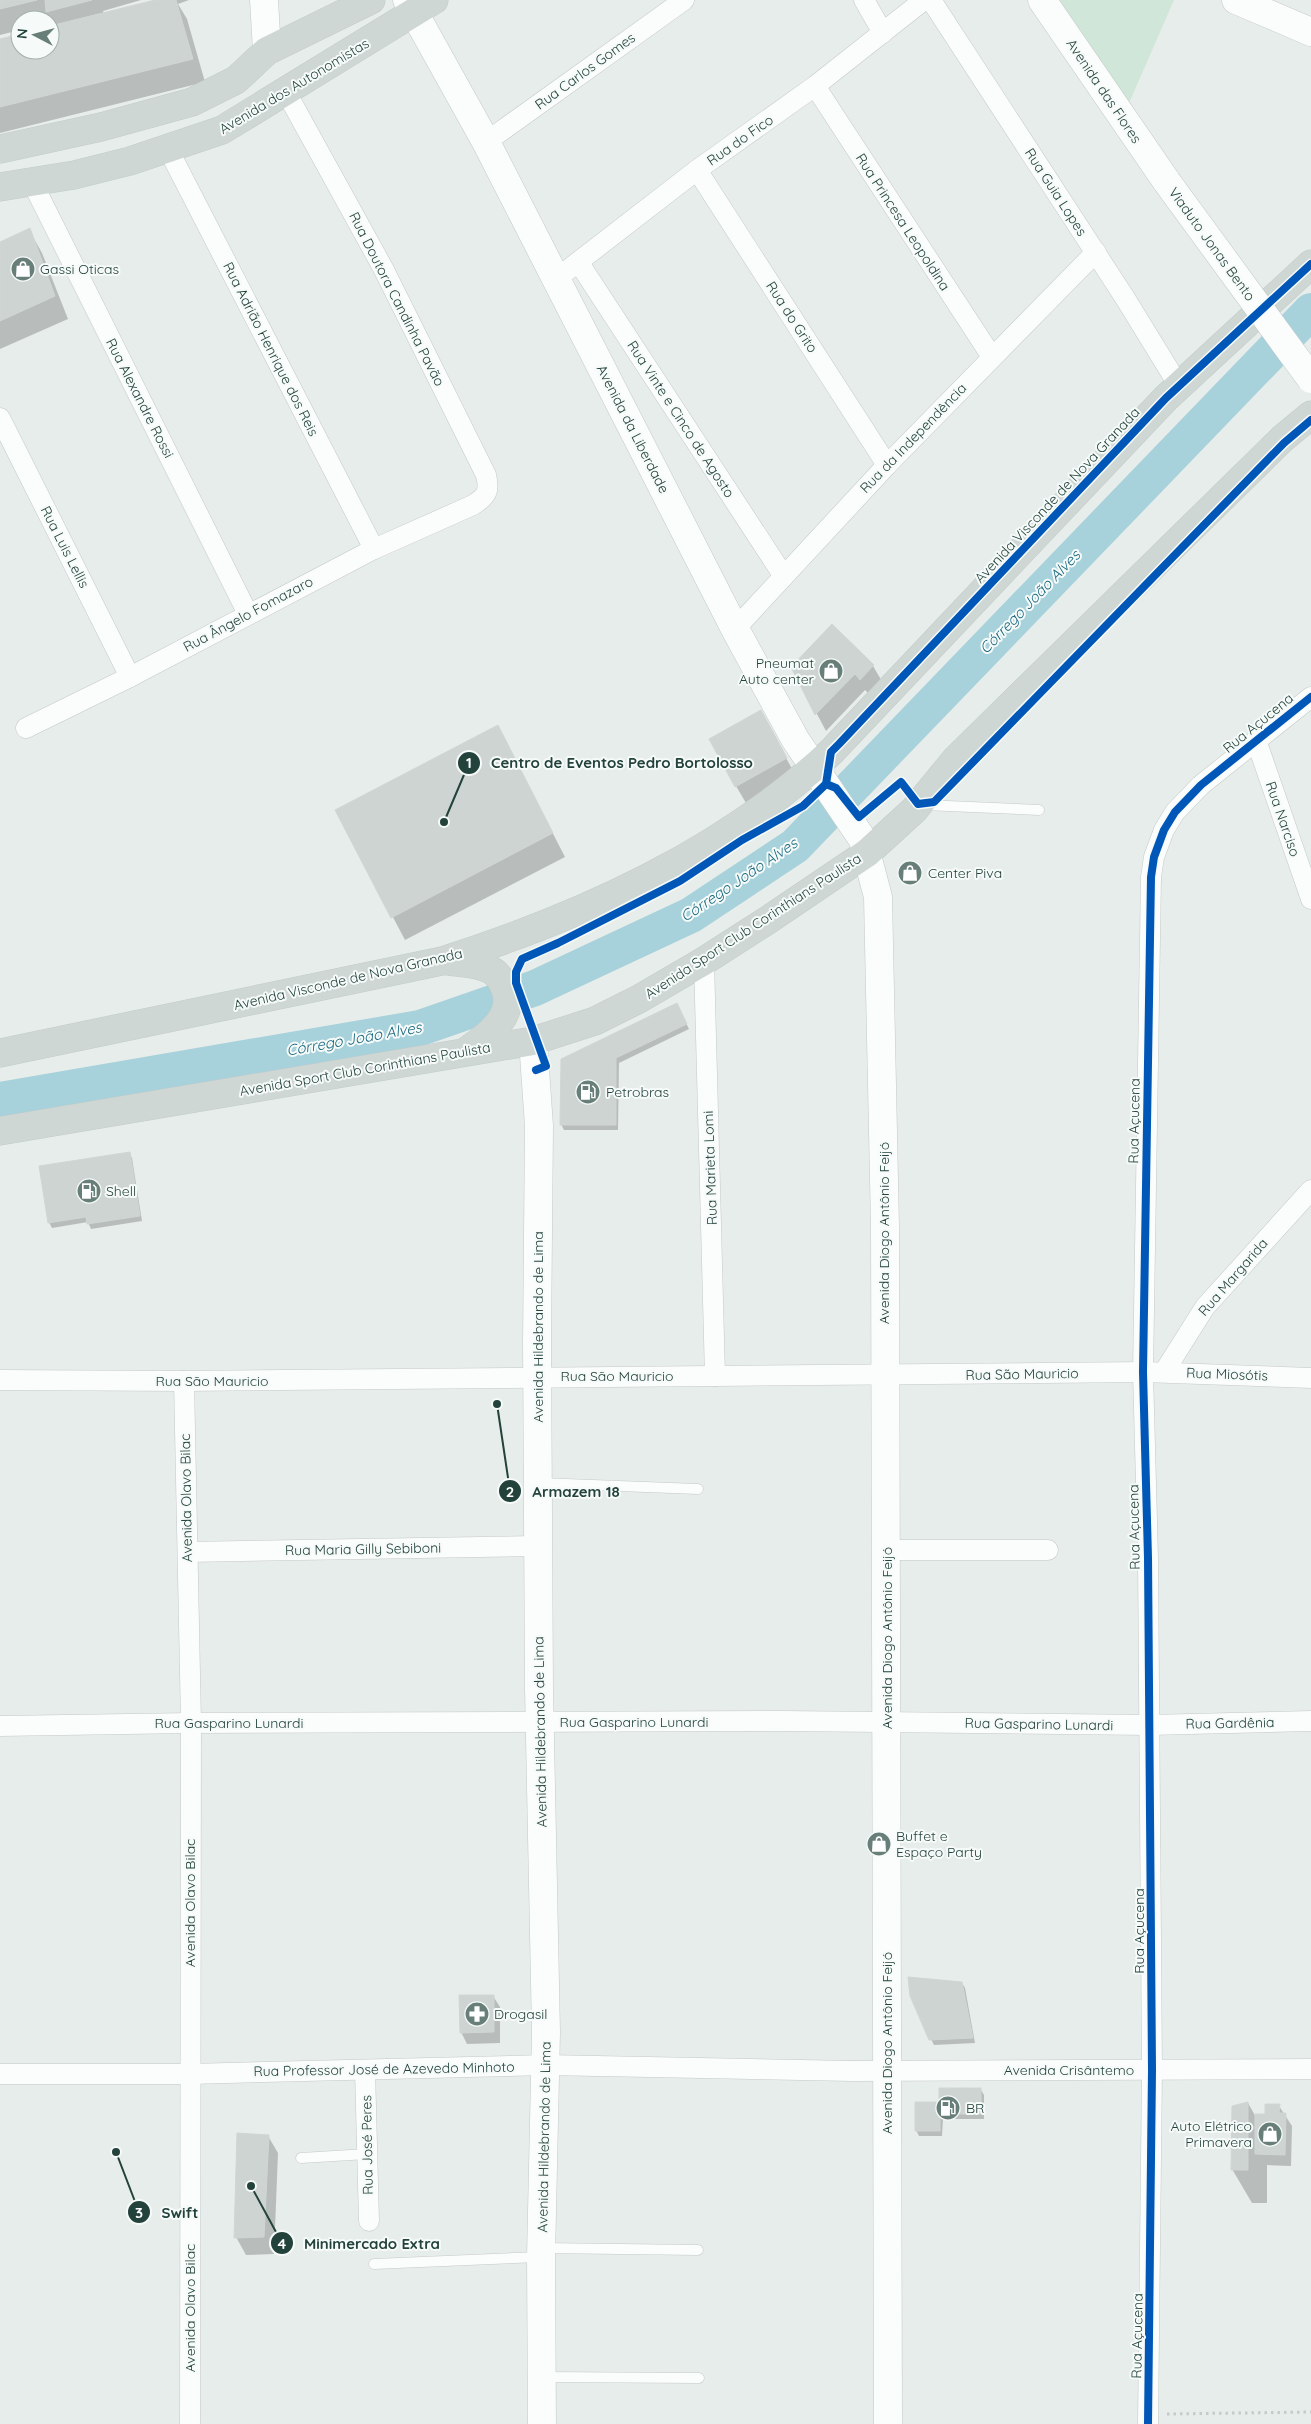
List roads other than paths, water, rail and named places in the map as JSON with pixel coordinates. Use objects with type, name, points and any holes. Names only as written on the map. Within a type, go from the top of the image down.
[{"type":"main road","points":[[222,130],[245,105],[264,68],[267,51],[264,0]]},
{"type":"main road","points":[[0,148],[101,127],[192,102],[236,80],[267,51],[371,0]]},
{"type":"main road","name":"Avenida das Flores","points":[[1042,0],[1167,182]]},
{"type":"main road","points":[[1236,0],[1311,32]]},
{"type":"main road","name":"Avenida da Liberdade","points":[[418,4],[486,142],[735,629],[795,739],[865,847]]},
{"type":"main road","name":"Avenida dos Autonomistas","points":[[0,187],[93,170],[168,149],[222,130],[286,92],[418,4]]},
{"type":"main road","name":"Viaduto Jonas Bento","points":[[1167,182],[1311,379]]},
{"type":"main road","name":"Avenida Visconde de Nova Granada","points":[[0,1053],[454,962],[617,895],[738,826],[814,768],[1179,386],[1311,264]]},
{"type":"main road","name":"Avenida Sport Club Corinthians Paulista","points":[[0,1131],[474,1045],[533,1041],[595,1021],[639,999],[704,961],[865,847],[918,804],[956,759],[1282,439],[1311,415]]},
{"type":"main road","points":[[1282,439],[1307,433],[1311,435]]},
{"type":"main road","name":"Avenida Diogo Antônio Feijó","points":[[865,847],[878,897],[885,1226],[888,2424]]},
{"type":"main road","points":[[454,962],[487,968],[494,972],[505,988],[507,1003],[502,1020],[474,1045]]},
{"type":"main road","name":"Avenida Hildebrando de Lima","points":[[533,1041],[539,1126],[538,1546],[545,2065],[541,2252],[542,2424]]},
{"type":"street","name":"Rua Carlos Gomes","points":[[486,142],[684,0]]},
{"type":"street","points":[[864,0],[883,34]]},
{"type":"street","name":"Rua do Fico","points":[[556,279],[697,170],[883,34],[924,0]]},
{"type":"street","name":"Rua Guia Lopes","points":[[931,0],[1096,252],[1179,386]]},
{"type":"street","name":"Rua Princesa Leopoldina","points":[[814,86],[992,357]]},
{"type":"street","name":"Rua Doutora Candinha Pavão","points":[[286,92],[383,268],[486,475],[488,492],[485,497],[473,505]]},
{"type":"street","name":"Rua Adrião Henrique dos Reis","points":[[168,149],[374,549]]},
{"type":"street","name":"Rua do Grito","points":[[697,170],[887,465]]},
{"type":"street","name":"Rua Alexandre Rossi","points":[[32,182],[248,614]]},
{"type":"street","name":"Rua da Independência","points":[[735,629],[887,465],[1096,252]]},
{"type":"street","name":"Rua Vinte e Cinco de Agosto","points":[[579,263],[783,576]]},
{"type":"street","name":"Rua Luis Lellis","points":[[0,418],[130,677]]},
{"type":"street","name":"Rua Ângelo Fomazaro","points":[[26,728],[130,677],[374,549],[473,505]]},
{"type":"street","name":"Rua Açucena","points":[[1148,2419],[1152,2070],[1148,1558],[1143,1372],[1151,878],[1154,857],[1164,830],[1175,812],[1200,786],[1311,697]]},
{"type":"street","name":"Rua Narciso","points":[[1256,740],[1311,899]]},
{"type":"street","name":"Rua Marieta Lomi","points":[[704,961],[715,1376]]},
{"type":"street","name":"Rua Margarida","points":[[1164,1372],[1205,1307],[1311,1190]]},
{"type":"street","name":"Rua Miosótis","points":[[1143,1372],[1311,1378]]},
{"type":"street","name":"Rua São Mauricio","points":[[0,1380],[184,1381],[884,1376],[1143,1372]]},
{"type":"street","name":"Avenida Olavo Bilac","points":[[184,1381],[191,1723],[190,2424]]},
{"type":"street","name":"Rua Maria Gilly Sebiboni","points":[[188,1552],[538,1546]]},
{"type":"street","points":[[886,1550],[1048,1550]]},
{"type":"street","name":"Rua Gardênia","points":[[1149,1725],[1311,1721]]},
{"type":"street","name":"Rua Gasparino Lunardi","points":[[0,1726],[191,1723],[887,1722],[1149,1725]]},
{"type":"street","name":"Rua Professor José de Azevedo Minhoto","points":[[0,2074],[189,2074],[545,2065],[888,2070]]},
{"type":"street","name":"Avenida Crisântemo","points":[[888,2070],[1311,2069]]},
{"type":"street","name":"Rua José Peres","points":[[365,2070],[369,2220]]},
{"type":"lane","points":[[918,804],[1039,810]]},
{"type":"lane","points":[[539,1483],[698,1489]]},
{"type":"lane","points":[[301,2158],[368,2154]]},
{"type":"lane","points":[[374,2264],[541,2252],[698,2250]]},
{"type":"lane","points":[[542,2377],[699,2378]]},
{"type":"waterway","name":"Córrego João Alves","points":[[0,1100],[420,1028],[535,988],[691,915],[795,846],[1311,311]]},
{"type":"place","name":"Gassi Oticas","points":[[23,269]]},
{"type":"place","name":"Pneumat Auto center","points":[[831,671]]},
{"type":"place","name":"Centro de Eventos Pedro Bortolosso","points":[[444,822]]},
{"type":"place","name":"Center Piva","points":[[910,873]]},
{"type":"place","name":"Petrobras","points":[[588,1092]]},
{"type":"place","name":"Shell","points":[[89,1191]]},
{"type":"place","name":"Armazem 18","points":[[497,1404]]},
{"type":"place","name":"Buffet e Espaço Party","points":[[879,1844]]},
{"type":"place","name":"Drogasil","points":[[477,2014]]},
{"type":"place","name":"BR","points":[[948,2108]]},
{"type":"place","name":"Auto Elétrico Primavera","points":[[1270,2134]]},
{"type":"place","name":"Swift","points":[[116,2152]]},
{"type":"place","name":"Minimercado Extra","points":[[251,2186]]}]
